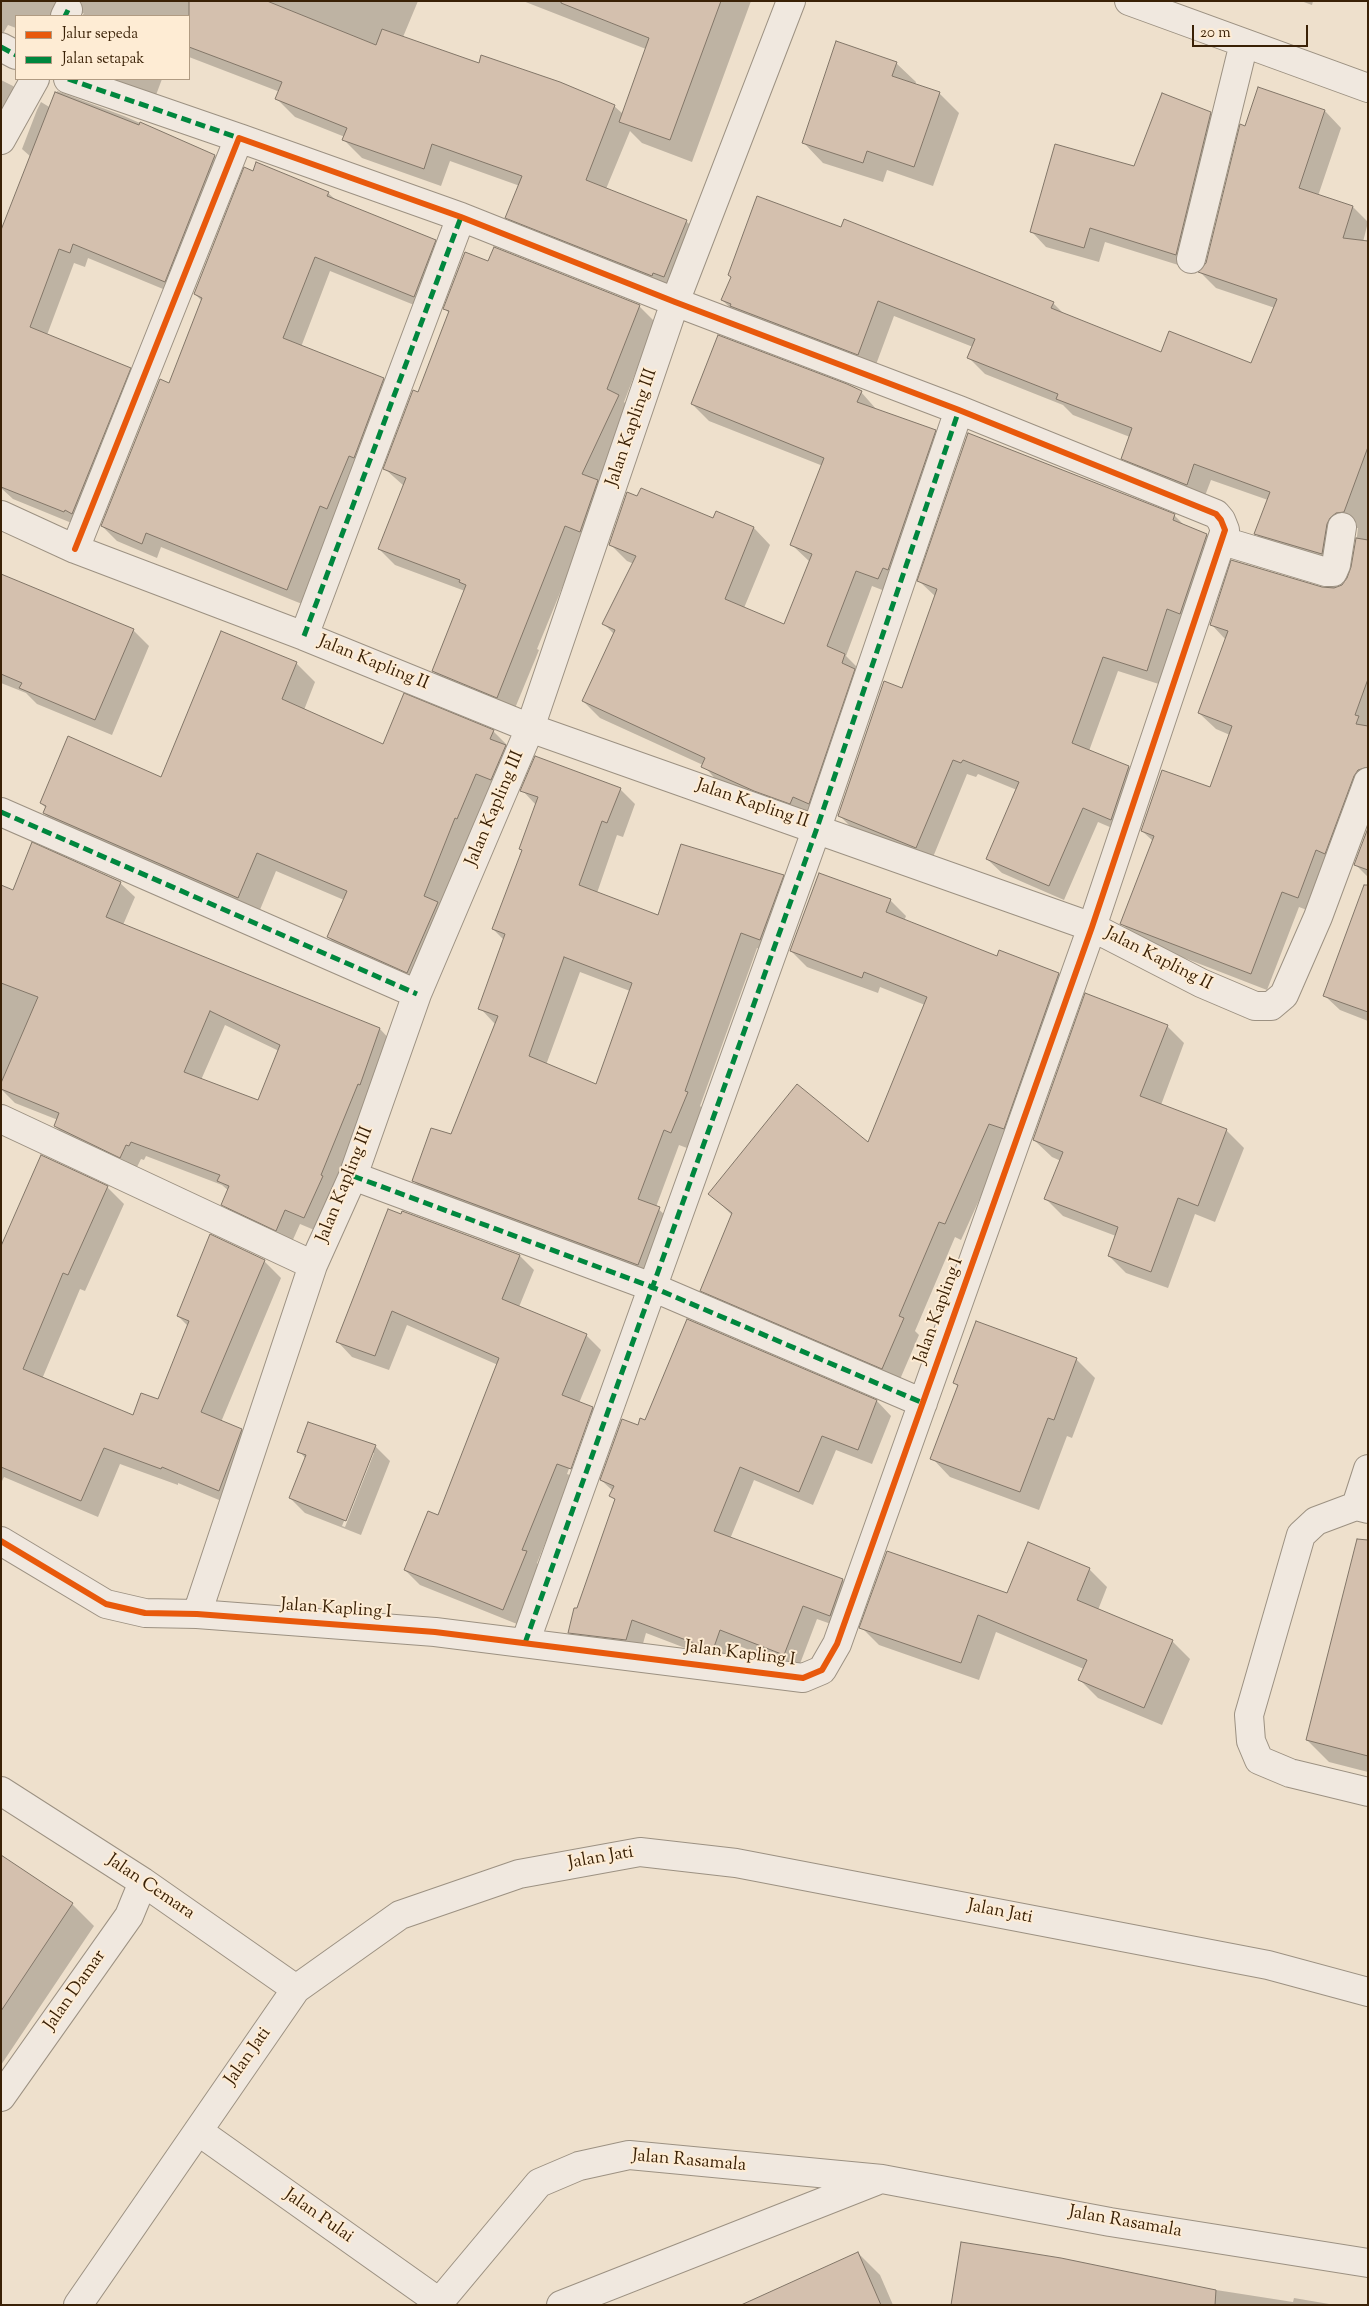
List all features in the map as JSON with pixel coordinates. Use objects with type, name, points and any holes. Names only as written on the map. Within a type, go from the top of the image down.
[{"type":"street","name":"Jalan Kapling III","points":[[197,1614],[313,1265],[353,1176],[417,994],[530,728],[675,302],[791,1]]},
{"type":"street","points":[[1129,1],[1368,88]]},
{"type":"street","points":[[1190,260],[1244,43]]},
{"type":"street","points":[[1,46],[15,54]]},
{"type":"street","points":[[1,140],[34,80]]},
{"type":"street","points":[[71,80],[460,217],[675,302],[959,410],[1216,514],[1226,530],[1223,541],[1326,572],[1332,572],[1336,565],[1342,527]]},
{"type":"street","points":[[75,549],[239,138]]},
{"type":"street","points":[[304,636],[460,217]]},
{"type":"street","points":[[525,1643],[817,828],[959,410]]},
{"type":"street","name":"Jalan Kapling II","points":[[1,515],[75,549],[304,636],[530,728],[817,828],[874,851],[1092,927],[1201,984],[1255,1006],[1271,1006],[1284,995],[1307,943],[1368,782]]},
{"type":"street","name":"Jalan Kapling I","points":[[1,1541],[106,1604],[145,1613],[197,1614],[435,1632],[804,1678],[822,1670],[837,1644],[923,1403],[1092,927],[1223,541]]},
{"type":"street","points":[[1,812],[417,994]]},
{"type":"street","points":[[1,1119],[313,1265]]},
{"type":"street","points":[[353,1176],[652,1288],[923,1403]]},
{"type":"street","points":[[1368,1469],[1362,1508],[1316,1521],[1301,1535],[1249,1715],[1251,1741],[1259,1760],[1290,1773],[1368,1792]]},
{"type":"street","name":"Jalan Cemara","points":[[1,1791],[143,1882],[296,1989]]},
{"type":"street","name":"Jalan Jati","points":[[78,2305],[296,1989],[400,1915],[519,1874],[640,1852],[736,1863],[1268,1965],[1368,1992]]},
{"type":"street","name":"Jalan Damar","points":[[1,2097],[129,1916],[143,1882]]},
{"type":"street","name":"Jalan Pulai","points":[[198,2131],[438,2304]]},
{"type":"street","name":"Jalan Rasamala","points":[[438,2304],[539,2183],[579,2166],[629,2155],[882,2179],[1110,2222],[1368,2263]]},
{"type":"street","points":[[561,2305],[882,2179]]},
{"type":"building","points":[[189,1],[267,1],[376,45],[382,29],[479,63],[481,55],[560,82],[615,105],[586,180],[687,220],[664,277],[653,273],[652,276],[505,218],[522,176],[432,144],[424,169],[342,140],[347,128],[275,99],[282,82],[190,47]]},
{"type":"building","points":[[561,1],[721,1],[670,140],[619,122],[649,38],[561,3]]},
{"type":"building","points":[[836,41],[897,62],[892,76],[940,92],[914,167],[867,151],[863,163],[802,143]]},
{"type":"building","points":[[1258,87],[1325,110],[1299,188],[1353,206],[1343,238],[1368,241],[1368,447],[1344,512],[1336,513],[1327,524],[1322,554],[1254,534],[1270,492],[1194,464],[1187,485],[1121,459],[1132,428],[1056,399],[1058,394],[967,358],[975,339],[878,301],[858,355],[730,306],[731,304],[721,300],[731,277],[728,275],[757,196],[841,227],[844,219],[1054,302],[1051,308],[1161,352],[1169,331],[1251,363],[1277,299],[1198,272],[1206,263],[1240,124],[1245,126]]},
{"type":"building","points":[[55,92],[139,125],[140,122],[215,155],[165,282],[73,244],[70,253],[59,249],[30,327],[131,368],[72,514],[1,487],[1,230]]},
{"type":"building","points":[[1162,93],[1211,112],[1176,255],[1090,228],[1084,248],[1030,232],[1055,144],[1134,166]]},
{"type":"building","points":[[256,162],[329,192],[327,196],[436,240],[414,297],[315,257],[283,338],[384,378],[354,458],[349,456],[327,509],[320,506],[287,590],[146,533],[142,544],[101,526],[160,379],[169,383],[202,298],[194,294],[244,167],[253,171]]},
{"type":"building","points":[[494,247],[640,305],[607,389],[619,395],[582,474],[598,480],[580,532],[565,526],[497,698],[432,671],[466,585],[459,582],[460,580],[378,549],[406,478],[383,469],[413,390],[418,392],[449,311],[443,309],[465,252],[488,261]]},
{"type":"building","points":[[718,335],[847,384],[862,391],[857,402],[936,430],[888,570],[883,568],[878,579],[856,571],[827,646],[845,654],[842,663],[855,669],[809,804],[793,797],[790,804],[754,791],[701,767],[705,758],[582,701],[615,630],[602,624],[636,556],[609,545],[627,492],[637,496],[641,488],[713,518],[716,511],[754,527],[725,599],[784,624],[812,554],[790,545],[824,458],[691,404]]},
{"type":"building","points":[[968,433],[1175,514],[1173,520],[1207,534],[1180,614],[1167,609],[1147,671],[1103,657],[1072,743],[1129,766],[1111,820],[1083,808],[1049,886],[986,859],[1019,782],[963,760],[961,763],[953,760],[916,848],[838,816],[884,681],[902,688],[937,589],[917,581]]},
{"type":"building","points":[[1356,538],[1368,540],[1368,679],[1355,715],[1359,716],[1356,724],[1368,726],[1368,767],[1358,770],[1354,776],[1325,854],[1316,850],[1298,898],[1282,892],[1251,974],[1120,924],[1154,836],[1141,831],[1162,770],[1210,787],[1232,726],[1198,713],[1228,631],[1210,625],[1231,560],[1322,587],[1334,588],[1342,585],[1347,578]]},
{"type":"building","points":[[1,574],[134,629],[95,720],[19,688],[22,683],[1,674]]},
{"type":"building","points":[[221,631],[297,662],[282,699],[383,744],[404,693],[494,730],[490,739],[506,745],[491,780],[476,774],[457,819],[455,818],[424,896],[438,902],[407,973],[327,937],[347,891],[257,853],[238,898],[43,813],[46,806],[40,803],[68,736],[161,777]]},
{"type":"building","points":[[535,756],[621,788],[607,823],[602,821],[579,885],[658,915],[681,844],[784,875],[760,940],[741,933],[685,1091],[688,1092],[671,1133],[664,1130],[638,1199],[660,1207],[638,1265],[412,1181],[431,1128],[451,1134],[498,1016],[478,1009],[505,934],[492,929],[522,850],[519,849],[538,797],[520,791]],"holes":[[[564,957],[632,983],[596,1084],[529,1056]]]},
{"type":"building","points":[[1368,828],[1368,870],[1354,865]]},
{"type":"building","points":[[32,842],[121,882],[106,917],[380,1028],[360,1085],[358,1084],[321,1175],[323,1176],[304,1218],[285,1210],[276,1231],[221,1205],[229,1186],[217,1181],[220,1175],[131,1142],[129,1146],[126,1145],[120,1158],[54,1126],[59,1113],[1,1089],[1,1083],[38,997],[1,983],[1,885],[13,890]],"holes":[[[210,1011],[280,1045],[258,1100],[184,1072]]]},
{"type":"building","points":[[819,873],[891,899],[886,912],[997,956],[999,950],[1059,973],[1004,1129],[989,1124],[945,1224],[939,1222],[899,1316],[904,1318],[882,1369],[700,1291],[732,1213],[708,1194],[797,1084],[868,1142],[927,997],[864,972],[862,978],[790,951]]},
{"type":"building","points":[[1364,885],[1368,885],[1368,1012],[1323,996]]},
{"type":"building","points":[[1085,993],[1168,1025],[1140,1096],[1227,1129],[1198,1206],[1178,1198],[1151,1272],[1108,1256],[1118,1227],[1044,1199],[1063,1152],[1033,1140]]},
{"type":"building","points":[[41,1155],[108,1186],[68,1275],[63,1273],[23,1369],[133,1415],[141,1393],[158,1399],[189,1321],[177,1316],[210,1234],[265,1260],[201,1412],[242,1429],[219,1491],[162,1467],[161,1469],[104,1448],[81,1501],[1,1467],[1,1246]]},
{"type":"building","points":[[388,1209],[401,1214],[402,1211],[520,1255],[502,1299],[587,1334],[562,1395],[593,1407],[571,1469],[557,1464],[522,1550],[527,1551],[503,1610],[404,1570],[428,1511],[438,1515],[499,1358],[392,1311],[375,1356],[336,1342]]},
{"type":"building","points":[[687,1319],[877,1400],[858,1450],[822,1436],[799,1492],[740,1467],[714,1531],[843,1579],[830,1616],[803,1606],[784,1655],[720,1630],[713,1650],[632,1620],[626,1640],[568,1633],[574,1608],[577,1608],[615,1499],[609,1496],[614,1486],[600,1480],[622,1419],[638,1425],[640,1418],[645,1420]]},
{"type":"building","points":[[976,1321],[1077,1358],[1054,1420],[1048,1418],[1020,1492],[930,1459],[958,1385],[953,1383]]},
{"type":"building","points":[[308,1422],[376,1445],[346,1521],[289,1498],[306,1455],[297,1452]]},
{"type":"building","points":[[1357,1539],[1368,1540],[1368,1756],[1306,1740]]},
{"type":"building","points":[[1028,1542],[1090,1568],[1077,1600],[1173,1640],[1144,1708],[1078,1680],[1087,1660],[978,1615],[961,1663],[859,1628],[887,1551],[1007,1593]]},
{"type":"building","points":[[1,1855],[73,1903],[1,2011]]},
{"type":"building","points":[[961,2242],[1061,2258],[1216,2290],[1215,2305],[951,2305]]},
{"type":"building","points":[[858,2252],[881,2305],[741,2305]]},
{"type":"marked path","points":[[66,15],[68,10]]},
{"type":"marked path","points":[[1,47],[15,54]]},
{"type":"marked path","points":[[71,80],[239,138]]},
{"type":"marked path","points":[[304,636],[461,217]]},
{"type":"marked path","points":[[525,1643],[817,828],[959,410]]},
{"type":"marked path","points":[[1,812],[417,994]]},
{"type":"marked path","points":[[353,1176],[652,1287],[923,1403]]},
{"type":"cycle path","points":[[1,1541],[106,1604],[145,1613],[197,1614],[435,1632],[803,1678],[822,1670],[837,1644],[1092,927],[1225,530],[1216,514],[959,410],[675,302],[461,217],[239,138],[75,549]]}]
